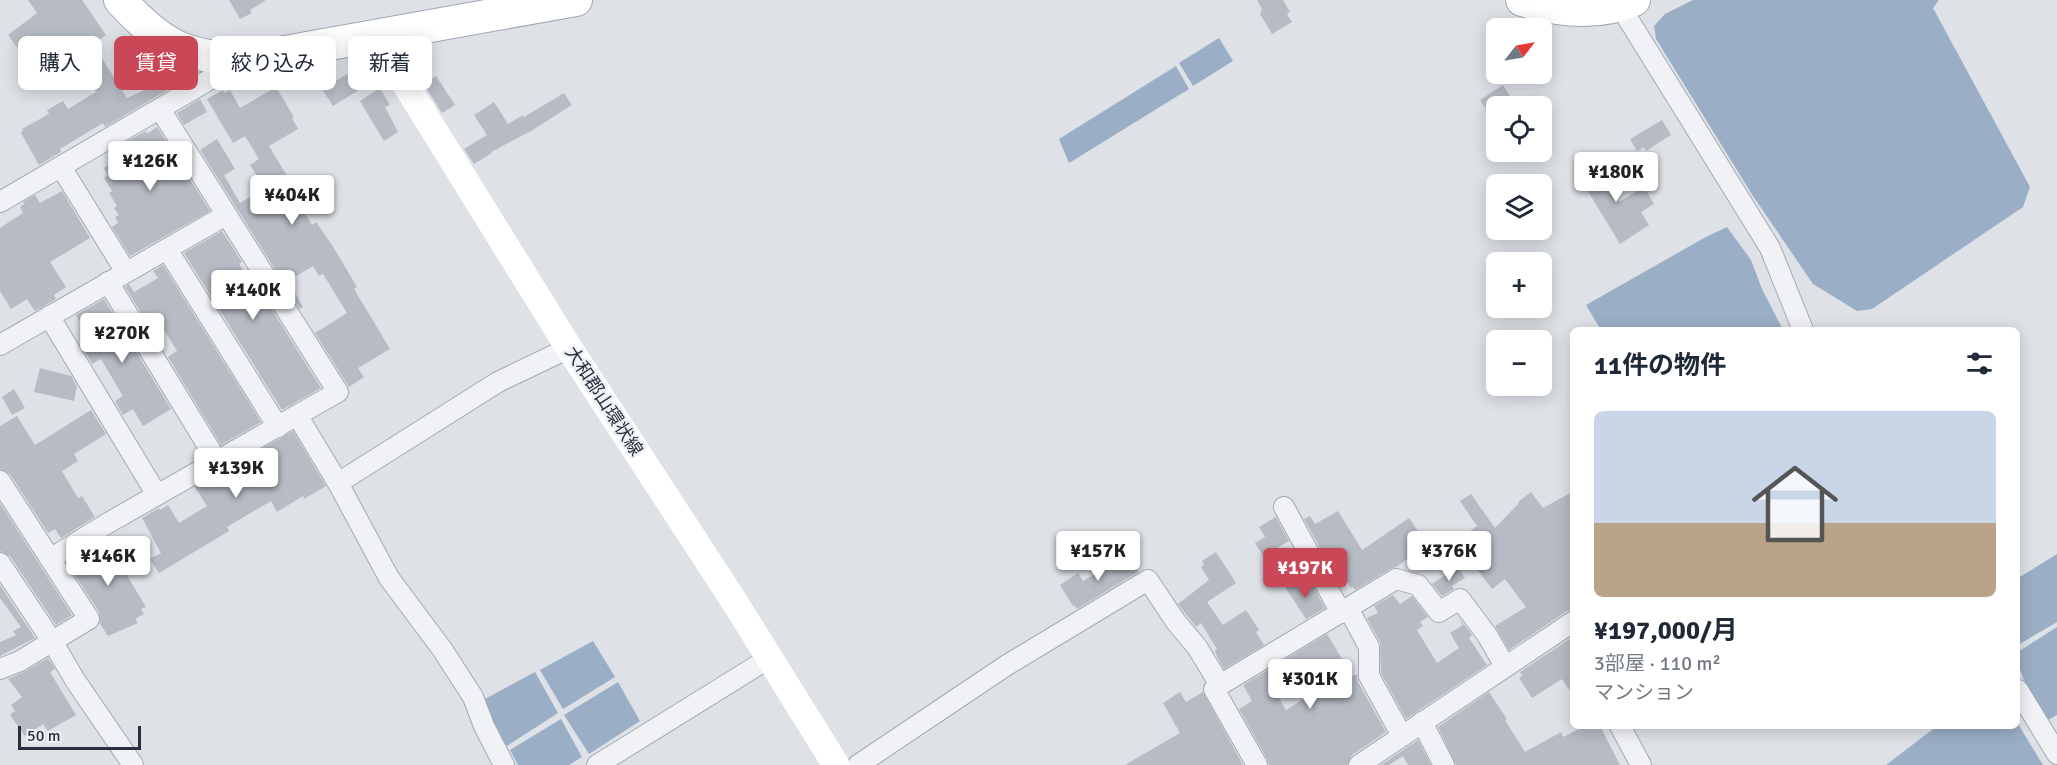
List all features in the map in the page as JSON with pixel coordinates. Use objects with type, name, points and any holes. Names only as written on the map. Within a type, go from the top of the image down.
[{"type":"main road","points":[[120,0],[149,29],[160,36]]},
{"type":"main road","points":[[336,42],[576,0]]},
{"type":"main road","points":[[1522,0],[1576,10],[1613,4]]},
{"type":"main road","name":"大和郡山環状線","points":[[375,35],[569,348],[771,657],[836,765]]},
{"type":"street","points":[[1613,4],[1770,248],[1802,327]]},
{"type":"street","points":[[0,202],[210,80]]},
{"type":"street","points":[[198,81],[201,86]]},
{"type":"street","points":[[50,560],[108,523],[338,392],[160,110]]},
{"type":"street","points":[[61,167],[126,273]]},
{"type":"street","points":[[0,345],[226,215]]},
{"type":"street","points":[[167,249],[278,427]]},
{"type":"street","points":[[108,282],[217,461]]},
{"type":"street","points":[[49,316],[157,495]]},
{"type":"street","points":[[338,483],[498,382],[569,348]]},
{"type":"street","points":[[297,416],[338,483],[389,578],[442,649],[469,690],[504,765]]},
{"type":"street","points":[[0,481],[89,619],[20,661],[0,669]]},
{"type":"street","points":[[1284,507],[1369,647],[1369,676],[1402,736]]},
{"type":"street","points":[[0,563],[133,765]]},
{"type":"street","points":[[1257,765],[1214,689],[1396,579],[1418,585],[1439,612],[1460,598],[1487,635],[1505,666]]},
{"type":"street","points":[[858,765],[1007,665],[1148,580],[1176,622],[1197,647],[1220,685]]},
{"type":"street","points":[[1359,765],[1505,666],[1570,629]]},
{"type":"street","points":[[597,765],[771,657]]},
{"type":"street","points":[[2020,693],[2057,754]]},
{"type":"street","points":[[1422,722],[1444,765]]},
{"type":"street","points":[[1622,729],[1641,765]]},
{"type":"water","points":[[1693,0],[1939,0],[1933,8],[2030,187],[2023,207],[1872,309],[1857,311],[1813,284],[1753,196],[1656,39],[1654,26],[1665,14]]},
{"type":"water","points":[[1219,38],[1233,61],[1193,86],[1179,63]]},
{"type":"water","points":[[1176,66],[1189,89],[1069,163],[1059,139]]},
{"type":"water","points":[[1727,227],[1751,260],[1762,289],[1781,327],[1599,327],[1586,305]]},
{"type":"water","points":[[2057,554],[2057,622],[2020,644],[2020,577]]},
{"type":"water","points":[[2057,627],[2057,715],[2048,720],[2020,670],[2020,651]]},
{"type":"water","points":[[593,641],[615,677],[563,709],[540,670]]},
{"type":"water","points":[[535,672],[558,713],[507,746],[489,718],[483,700]]},
{"type":"water","points":[[618,682],[640,721],[589,754],[564,715]]},
{"type":"water","points":[[561,719],[582,757],[569,765],[518,765],[510,750]]},
{"type":"water","points":[[2020,727],[2043,765],[1886,765],[1933,729]]},
{"type":"building","points":[[28,0],[82,0],[106,35],[102,38],[18,36],[18,49],[8,35],[37,13]]},
{"type":"building","points":[[229,0],[266,0],[250,10],[252,13],[240,19]]},
{"type":"building","points":[[1257,0],[1283,0],[1290,12],[1287,14],[1292,22],[1272,34],[1260,14],[1262,9]]},
{"type":"building","points":[[102,58],[114,77],[114,90],[122,90],[127,98],[145,90],[168,90],[105,127],[103,123],[60,149],[61,152],[39,165],[21,133],[22,129],[49,114],[47,110],[63,101],[68,109],[96,92],[95,90],[102,90]]},
{"type":"building","points":[[348,74],[348,90],[359,90],[333,106],[323,90],[336,90],[336,81]]},
{"type":"building","points":[[436,76],[455,105],[442,113],[428,90],[432,90],[432,79]]},
{"type":"building","points":[[1503,85],[1510,96],[1486,96]]},
{"type":"building","points":[[223,90],[224,93],[230,90],[240,108],[271,90],[278,90],[294,117],[292,118],[298,129],[269,146],[292,184],[288,186],[312,225],[316,222],[332,245],[357,287],[354,289],[390,349],[358,368],[364,377],[349,387],[315,333],[347,313],[323,274],[319,276],[313,266],[288,281],[303,307],[300,309],[200,150],[217,139],[235,169],[224,175],[240,203],[262,190],[260,187],[263,185],[250,165],[259,159],[245,136],[233,143],[207,99]]},
{"type":"building","points":[[377,90],[381,90],[390,105],[385,107],[398,132],[384,141],[360,101]]},
{"type":"building","points":[[564,93],[572,105],[474,164],[464,149],[487,135],[474,115],[494,102],[508,124]]},
{"type":"building","points":[[1486,96],[1486,110],[1480,100]]},
{"type":"building","points":[[200,99],[207,112],[184,125],[177,113]]},
{"type":"building","points":[[1662,120],[1671,135],[1646,151],[1644,147],[1637,151],[1630,139]]},
{"type":"building","points":[[157,127],[210,211],[130,256],[112,227],[118,223],[115,217],[119,215],[114,208],[117,206],[109,193],[112,191],[104,178],[108,175],[104,168],[113,162],[109,156],[119,150],[117,147]]},
{"type":"building","points":[[1593,159],[1619,202],[1644,187],[1654,204],[1641,212],[1649,225],[1620,244],[1575,170]]},
{"type":"building","points":[[62,191],[90,238],[50,262],[66,287],[54,295],[56,299],[35,311],[27,299],[11,309],[0,291],[0,228],[23,213],[20,207],[24,204],[23,202],[35,195],[40,203]]},
{"type":"building","points":[[222,231],[242,262],[239,264],[253,286],[256,284],[321,388],[282,410],[184,253]]},
{"type":"building","points":[[163,265],[261,422],[221,445],[168,357],[177,351],[161,325],[152,331],[125,287],[129,284],[134,292],[158,278],[153,271]]},
{"type":"building","points":[[104,299],[171,409],[143,426],[133,409],[123,415],[115,401],[123,396],[101,359],[92,364],[85,352],[95,346],[76,315]]},
{"type":"building","points":[[40,368],[71,376],[77,386],[74,401],[34,392]]},
{"type":"building","points":[[14,389],[25,408],[12,415],[2,397]]},
{"type":"building","points":[[91,410],[106,434],[74,454],[78,461],[62,471],[78,498],[82,496],[95,517],[61,538],[55,529],[48,533],[10,474],[0,469],[0,426],[17,416],[35,445]]},
{"type":"building","points":[[293,431],[326,486],[304,499],[303,496],[277,512],[271,501],[227,527],[229,531],[159,573],[150,559],[161,553],[142,518],[168,505],[179,523],[207,506],[195,487]]},
{"type":"building","points":[[1531,492],[1543,508],[1570,493],[1570,610],[1509,650],[1495,626],[1526,607],[1505,579],[1492,589],[1470,560],[1479,553],[1466,534],[1477,526],[1460,501],[1471,494],[1495,528],[1518,502]]},
{"type":"building","points":[[0,503],[72,615],[56,625],[10,556],[0,551]]},
{"type":"building","points":[[1338,511],[1362,550],[1409,518],[1420,534],[1417,536],[1422,543],[1412,551],[1414,554],[1396,567],[1355,590],[1351,588],[1333,560],[1328,563],[1304,519],[1310,516],[1315,524]]},
{"type":"building","points":[[1276,517],[1289,541],[1263,556],[1255,543],[1265,537],[1259,527]]},
{"type":"building","points":[[108,537],[115,548],[111,549],[146,607],[141,609],[144,614],[135,619],[138,623],[108,636],[100,624],[99,612],[67,563]]},
{"type":"building","points":[[1216,552],[1236,583],[1207,602],[1223,625],[1246,610],[1259,630],[1256,632],[1264,645],[1224,669],[1217,657],[1215,651],[1217,649],[1201,623],[1196,627],[1178,604],[1209,580],[1201,567],[1204,565],[1202,561]]},
{"type":"building","points":[[1128,554],[1138,572],[1077,609],[1073,606],[1060,585],[1078,573],[1083,581]]},
{"type":"building","points":[[1458,567],[1465,578],[1452,586],[1454,589],[1442,596],[1432,584]]},
{"type":"building","points":[[1298,579],[1306,590],[1313,586],[1325,608],[1306,619],[1285,587]]},
{"type":"building","points":[[0,585],[35,638],[0,656],[0,642],[16,635],[13,631],[21,627],[0,598]]},
{"type":"building","points":[[1393,595],[1400,604],[1412,596],[1428,617],[1420,622],[1423,626],[1417,630],[1437,663],[1459,648],[1450,633],[1463,625],[1457,615],[1472,635],[1469,638],[1487,665],[1406,719],[1381,673],[1380,642],[1367,618],[1378,613],[1374,606]]},
{"type":"building","points":[[1327,634],[1352,676],[1357,674],[1358,682],[1386,732],[1352,755],[1347,765],[1269,765],[1239,709],[1252,701],[1243,685]],"holes":[[[1296,672],[1297,675],[1301,673],[1313,693],[1286,710],[1272,686]]]},
{"type":"building","points":[[1570,639],[1570,691],[1562,679],[1532,698],[1519,678],[1522,676],[1520,672]]},
{"type":"building","points":[[48,658],[55,669],[50,672],[76,715],[48,731],[43,724],[25,736],[10,715],[15,711],[11,705],[22,697],[8,679]]},
{"type":"building","points":[[1180,692],[1186,702],[1203,692],[1243,765],[1125,765],[1180,733],[1163,703]]},
{"type":"building","points":[[1489,692],[1525,752],[1561,732],[1563,737],[1579,729],[1602,729],[1620,765],[1456,765],[1438,727]]},
{"type":"building","points":[[1418,740],[1431,765],[1408,765],[1403,756],[1389,765],[1381,765]]}]
